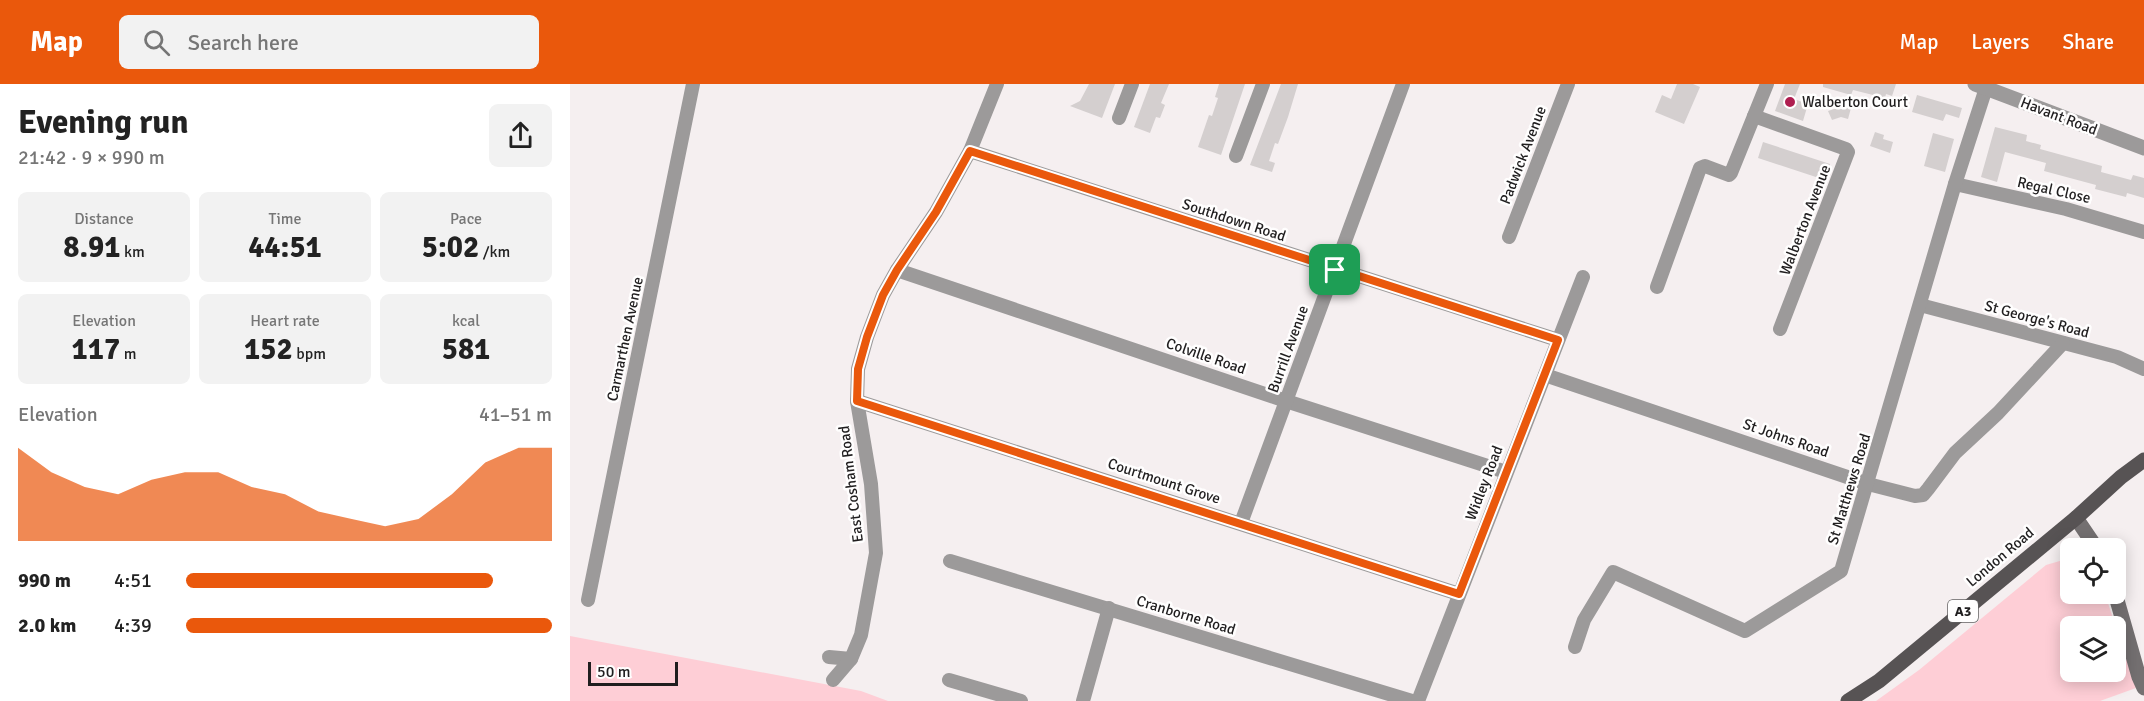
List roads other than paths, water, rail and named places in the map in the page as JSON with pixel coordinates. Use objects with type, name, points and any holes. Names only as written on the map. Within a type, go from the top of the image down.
[{"type":"main road","name":"London Road","points":[[1848,701],[1879,681],[2144,460]]},
{"type":"main road","points":[[2076,518],[2090,538]]},
{"type":"main road","points":[[2118,604],[2144,688]]},
{"type":"street","name":"Carmarthen Avenue","points":[[588,600],[693,84]]},
{"type":"street","name":"East Cosham Road","points":[[833,680],[851,659],[861,635],[876,553],[871,484],[857,401],[858,369],[883,295],[936,212],[970,151],[997,84]]},
{"type":"street","points":[[1119,118],[1132,84]]},
{"type":"street","points":[[1236,156],[1263,84]]},
{"type":"street","name":"Burrill Avenue","points":[[1241,524],[1403,84]]},
{"type":"street","name":"Padwick Avenue","points":[[1509,237],[1568,84]]},
{"type":"street","points":[[1657,287],[1700,168],[1705,166],[1731,174],[1767,84]]},
{"type":"street","name":"Havant Road","points":[[1981,86],[2144,148]]},
{"type":"street","name":"St Matthews Road","points":[[1575,647],[1584,620],[1613,572],[1745,631],[1841,571],[1955,184],[1981,86]]},
{"type":"street","name":"Walberton Avenue","points":[[1754,116],[1846,149],[1848,152],[1780,329]]},
{"type":"street","name":"Southdown Road","points":[[970,151],[1558,340]]},
{"type":"street","name":"Regal Close","points":[[1955,184],[2066,209],[2144,232]]},
{"type":"street","name":"Colville Road","points":[[897,270],[1286,401],[1506,472]]},
{"type":"street","name":"Widley Road","points":[[1418,701],[1583,277]]},
{"type":"street","name":"St George's Road","points":[[1920,305],[2117,357],[2144,369]]},
{"type":"street","name":"St Johns Road","points":[[1545,375],[1868,483],[1907,495],[1923,495],[1955,453],[1998,413],[2063,343]]},
{"type":"street","name":"Courtmount Grove","points":[[857,401],[1459,594]]},
{"type":"street","name":"Cranborne Road","points":[[950,561],[1412,701]]},
{"type":"street","points":[[1083,701],[1109,608]]},
{"type":"street","points":[[830,657],[851,659]]},
{"type":"street","points":[[949,680],[1021,701]]},
{"type":"place","name":"Walberton Court","points":[[1790,102]]}]
